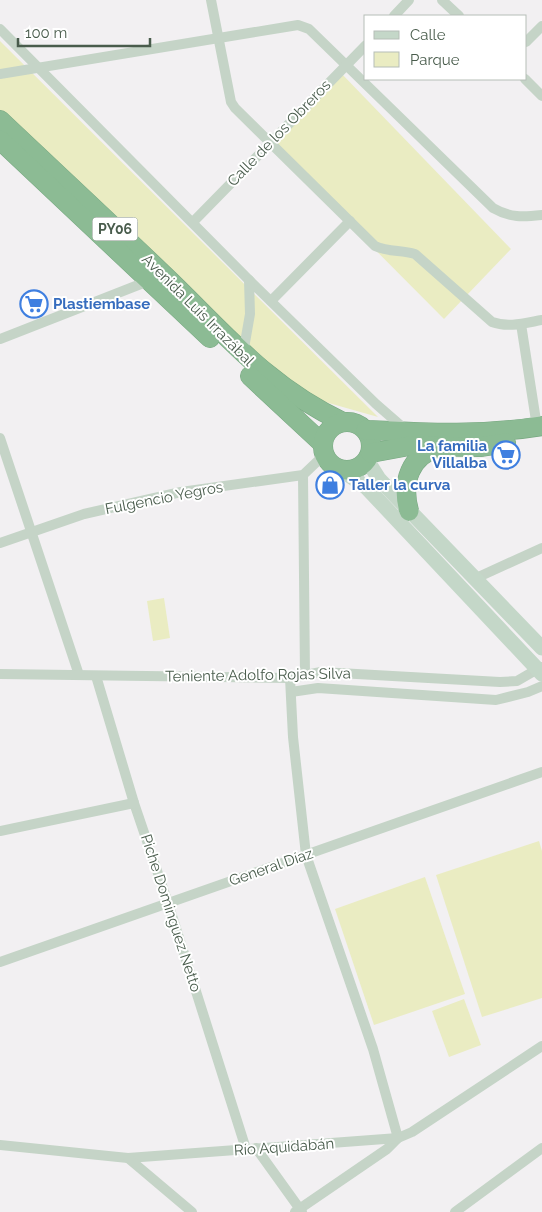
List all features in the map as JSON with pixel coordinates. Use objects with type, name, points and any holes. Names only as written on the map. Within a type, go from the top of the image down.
[{"type":"highway","name":"Avenida Luis Irrazábal","points":[[0,120],[324,449],[332,465],[343,470]]},
{"type":"highway","name":"Avenida Luis Irrazábal","points":[[0,140],[243,355],[290,393],[313,408],[343,422],[355,423],[366,430]]},
{"type":"highway","points":[[324,449],[329,430],[343,422]]},
{"type":"highway","points":[[366,430],[371,441],[369,457]]},
{"type":"highway","name":"PY06","points":[[366,430],[454,434],[540,431]]},
{"type":"highway","points":[[343,470],[359,468],[369,457],[409,446],[480,447],[540,431]]},
{"type":"highway","points":[[408,511],[405,492],[410,470],[419,457],[427,451],[445,446]]},
{"type":"main road","points":[[369,457],[379,480],[542,648]]},
{"type":"main road","name":"Avenida Luis Irrazábal","points":[[343,470],[366,487],[541,670]]},
{"type":"street","points":[[211,0],[230,102],[375,246],[384,251],[403,250],[414,254],[492,322],[500,325],[542,320]]},
{"type":"street","points":[[395,15],[409,0]]},
{"type":"street","points":[[442,0],[458,15]]},
{"type":"street","points":[[0,74],[298,25],[308,29],[493,208],[503,214],[517,218],[542,215]]},
{"type":"street","points":[[527,41],[542,26]]},
{"type":"street","points":[[0,29],[270,301],[376,404],[408,431]]},
{"type":"street","name":"Calle de los Obreros","points":[[193,222],[364,47]]},
{"type":"street","points":[[526,80],[542,96]]},
{"type":"street","points":[[270,301],[350,221]]},
{"type":"street","points":[[0,339],[156,278]]},
{"type":"street","points":[[243,355],[250,314],[249,280]]},
{"type":"street","points":[[521,324],[540,431]]},
{"type":"street","points":[[0,438],[79,675]]},
{"type":"street","points":[[305,676],[303,475],[324,449]]},
{"type":"street","name":"Fulgencio Yegros","points":[[0,543],[84,514],[181,492],[303,475]]},
{"type":"street","points":[[474,579],[542,548]]},
{"type":"street","name":"Teniente Adolfo Rojas Silva","points":[[0,674],[290,678],[321,672],[500,682],[516,681],[541,670]]},
{"type":"street","name":"Piche Dominguez Netto","points":[[96,676],[134,804],[251,1149],[299,1211]]},
{"type":"street","points":[[290,678],[293,737],[306,855],[373,1049],[398,1138],[387,1149],[299,1211]]},
{"type":"street","name":"Teniente Adolfo Rojas Silva","points":[[291,692],[318,688],[496,700],[528,692],[542,686]]},
{"type":"street","name":"General Díaz","points":[[0,962],[542,772]]},
{"type":"street","points":[[0,831],[134,804]]},
{"type":"street","name":"Río Aquidabán","points":[[0,1145],[128,1158],[398,1138],[412,1132],[542,1046]]},
{"type":"street","points":[[455,1212],[542,1148]]},
{"type":"street","points":[[128,1158],[192,1212]]},
{"type":"green space","points":[[0,41],[378,417],[311,398],[264,362],[0,112]]},
{"type":"green space","points":[[340,72],[511,249],[444,319],[272,146]]},
{"type":"green space","points":[[164,598],[170,638],[153,641],[147,601]]},
{"type":"green space","points":[[539,841],[542,851],[542,998],[482,1017],[436,875]]},
{"type":"green space","points":[[425,877],[465,994],[374,1025],[335,909]]},
{"type":"green space","points":[[464,999],[481,1045],[449,1057],[432,1011]]},
{"type":"place","name":"Plastiembase","points":[[34,304]]},
{"type":"place","name":"La familia Villalba","points":[[506,455]]},
{"type":"place","name":"Taller la curva","points":[[330,485]]}]
